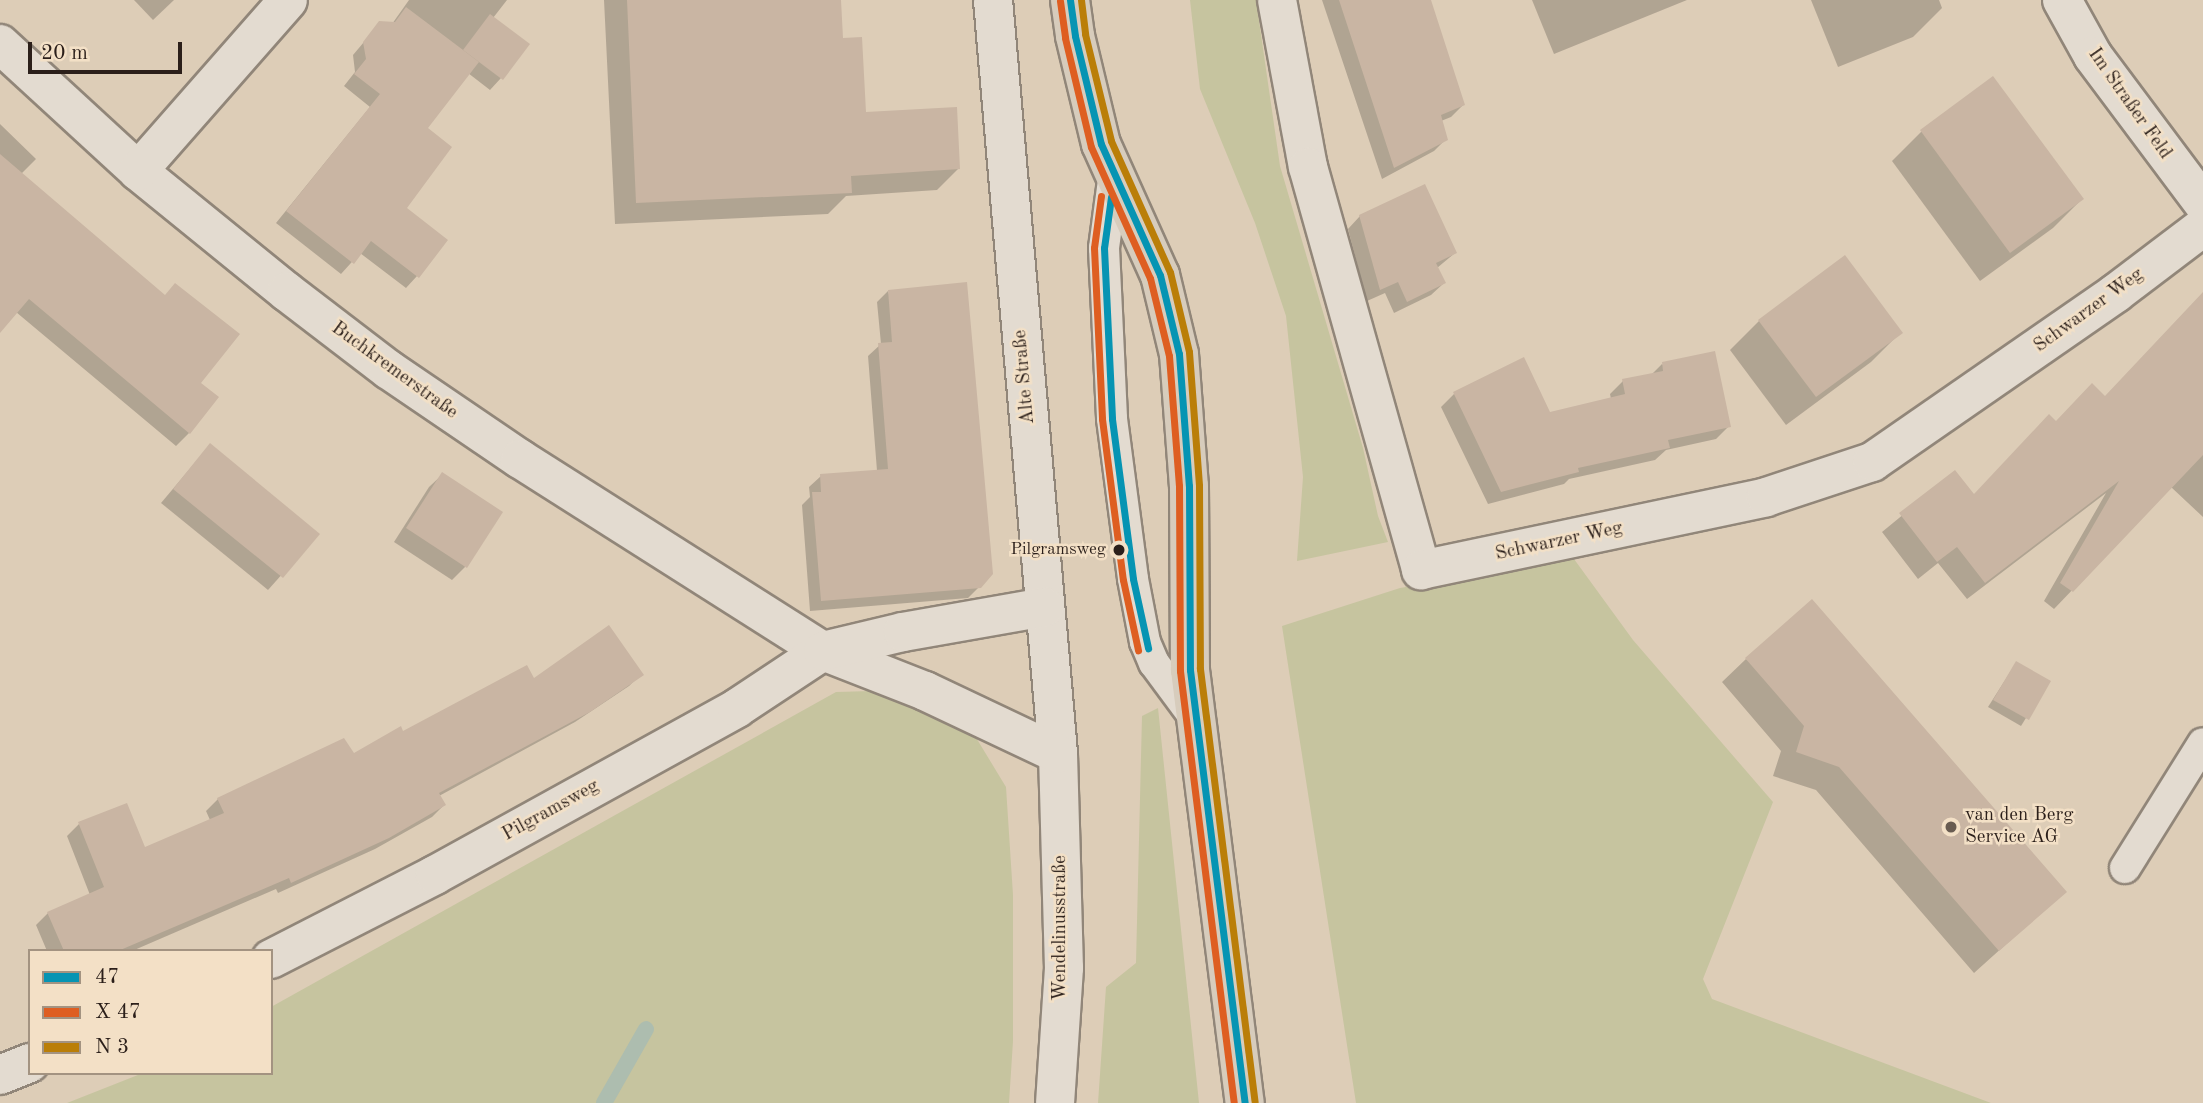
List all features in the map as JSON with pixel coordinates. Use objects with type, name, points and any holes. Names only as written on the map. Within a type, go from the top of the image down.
[{"type":"main road","points":[[1070,0],[1090,104],[1114,173],[1160,275],[1179,354],[1189,486],[1190,670],[1194,717],[1245,1103]]},
{"type":"street","points":[[138,172],[288,0]]},
{"type":"street","name":"Alte Straße","points":[[993,0],[1058,754]]},
{"type":"street","name":"Schwarzer Weg","points":[[1278,0],[1308,167],[1421,570],[1766,497],[1872,462],[2116,293],[2203,227]]},
{"type":"street","name":"Im Straßer Feld","points":[[2062,0],[2094,56],[2203,203]]},
{"type":"street","name":"Buchkremerstraße","points":[[0,44],[138,172],[389,370],[520,459],[823,651]]},
{"type":"street","name":"Pilgramsweg","points":[[273,958],[435,875],[737,708],[823,651],[903,632],[1045,607]]},
{"type":"street","points":[[823,651],[925,691],[1058,754]]},
{"type":"street","name":"Wendelinusstraße","points":[[1055,1103],[1064,968],[1058,754]]},
{"type":"street","points":[[0,1075],[28,1064]]},
{"type":"lane","points":[[1114,173],[1104,248],[1112,419],[1133,579],[1145,642],[1154,663],[1194,717]]},
{"type":"lane","points":[[2124,868],[2203,743]]},
{"type":"shaded area","points":[[1190,0],[1256,0],[1280,166],[1363,448],[1378,516],[1388,542],[1297,561],[1303,477],[1286,316],[1255,223],[1200,89]]},
{"type":"shaded area","points":[[1574,559],[1633,640],[1773,802],[1703,979],[1712,999],[1991,1103],[1356,1103],[1282,626],[1400,588]]},
{"type":"shaded area","points":[[872,691],[972,731],[1006,787],[1013,895],[1013,1041],[1009,1103],[67,1103],[138,1075],[273,1075],[273,1006],[836,692]]},
{"type":"shaded area","points":[[1158,708],[1199,1103],[1098,1103],[1106,987],[1136,963],[1142,716]]},
{"type":"building","points":[[627,0],[841,0],[843,38],[862,37],[866,112],[957,107],[960,169],[851,176],[852,193],[636,203]]},
{"type":"building","points":[[1339,0],[1431,0],[1465,105],[1441,115],[1448,140],[1394,168]]},
{"type":"building","points":[[406,7],[479,62],[428,128],[452,147],[407,208],[448,240],[419,278],[371,241],[354,264],[286,211],[380,94],[354,74],[366,59],[363,42],[379,21],[395,22]]},
{"type":"building","points":[[490,14],[530,44],[503,80],[463,50]]},
{"type":"building","points":[[1993,76],[2084,199],[2010,253],[1920,130]]},
{"type":"building","points":[[0,154],[165,295],[175,283],[240,334],[201,383],[219,397],[190,434],[29,299],[0,333]]},
{"type":"building","points":[[1425,184],[1457,253],[1436,263],[1446,283],[1407,302],[1398,282],[1380,290],[1359,215]]},
{"type":"building","points":[[1845,255],[1903,333],[1816,397],[1758,320]]},
{"type":"building","points":[[967,282],[993,574],[981,588],[821,601],[812,492],[821,492],[820,474],[888,469],[878,343],[892,342],[888,290]]},
{"type":"building","points":[[2203,292],[2203,455],[2073,592],[2060,583],[2119,481],[1985,583],[1957,547],[1937,562],[1899,513],[1955,470],[1974,494],[2049,414],[2056,421],[2092,383],[2105,396]]},
{"type":"building","points":[[1715,351],[1731,427],[1668,440],[1670,448],[1578,468],[1579,472],[1501,492],[1453,392],[1524,357],[1550,412],[1625,394],[1622,379],[1663,371],[1662,362]]},
{"type":"building","points":[[210,443],[320,534],[283,578],[173,489]]},
{"type":"building","points":[[442,472],[503,512],[467,568],[406,528]]},
{"type":"building","name":"van den Berg Service AG","points":[[1812,599],[2067,892],[1999,951],[1839,767],[1796,752],[1804,726],[1745,658]]},
{"type":"building","points":[[609,625],[644,675],[590,712],[439,793],[446,805],[389,838],[291,883],[289,878],[123,949],[63,949],[47,912],[104,887],[78,822],[127,803],[145,847],[224,813],[217,798],[344,738],[354,753],[401,726],[403,731],[527,665],[534,678]]},
{"type":"building","points":[[2016,661],[2051,681],[2029,720],[1993,700]]},
{"type":"waterway","points":[[604,1103],[646,1029]]},
{"type":"transit line","name":"47","points":[[1070,0],[1075,36],[1101,144],[1160,275],[1179,354],[1189,486],[1190,670],[1245,1103]]},
{"type":"transit line","points":[[1081,0],[1085,34],[1111,141],[1170,272],[1189,352],[1199,486],[1200,669],[1255,1102]]},
{"type":"transit line","points":[[1060,1],[1065,38],[1091,147],[1150,278],[1169,356],[1179,486],[1180,671],[1234,1103]]},
{"type":"transit line","points":[[1101,196],[1094,248],[1102,419],[1123,580],[1138,650]]},
{"type":"transit line","name":"47","points":[[1111,197],[1104,248],[1112,419],[1133,579],[1148,648]]},
{"type":"place","name":"Pilgramsweg","points":[[1119,550]]},
{"type":"place","name":"van den Berg Service AG","points":[[1951,827]]}]
